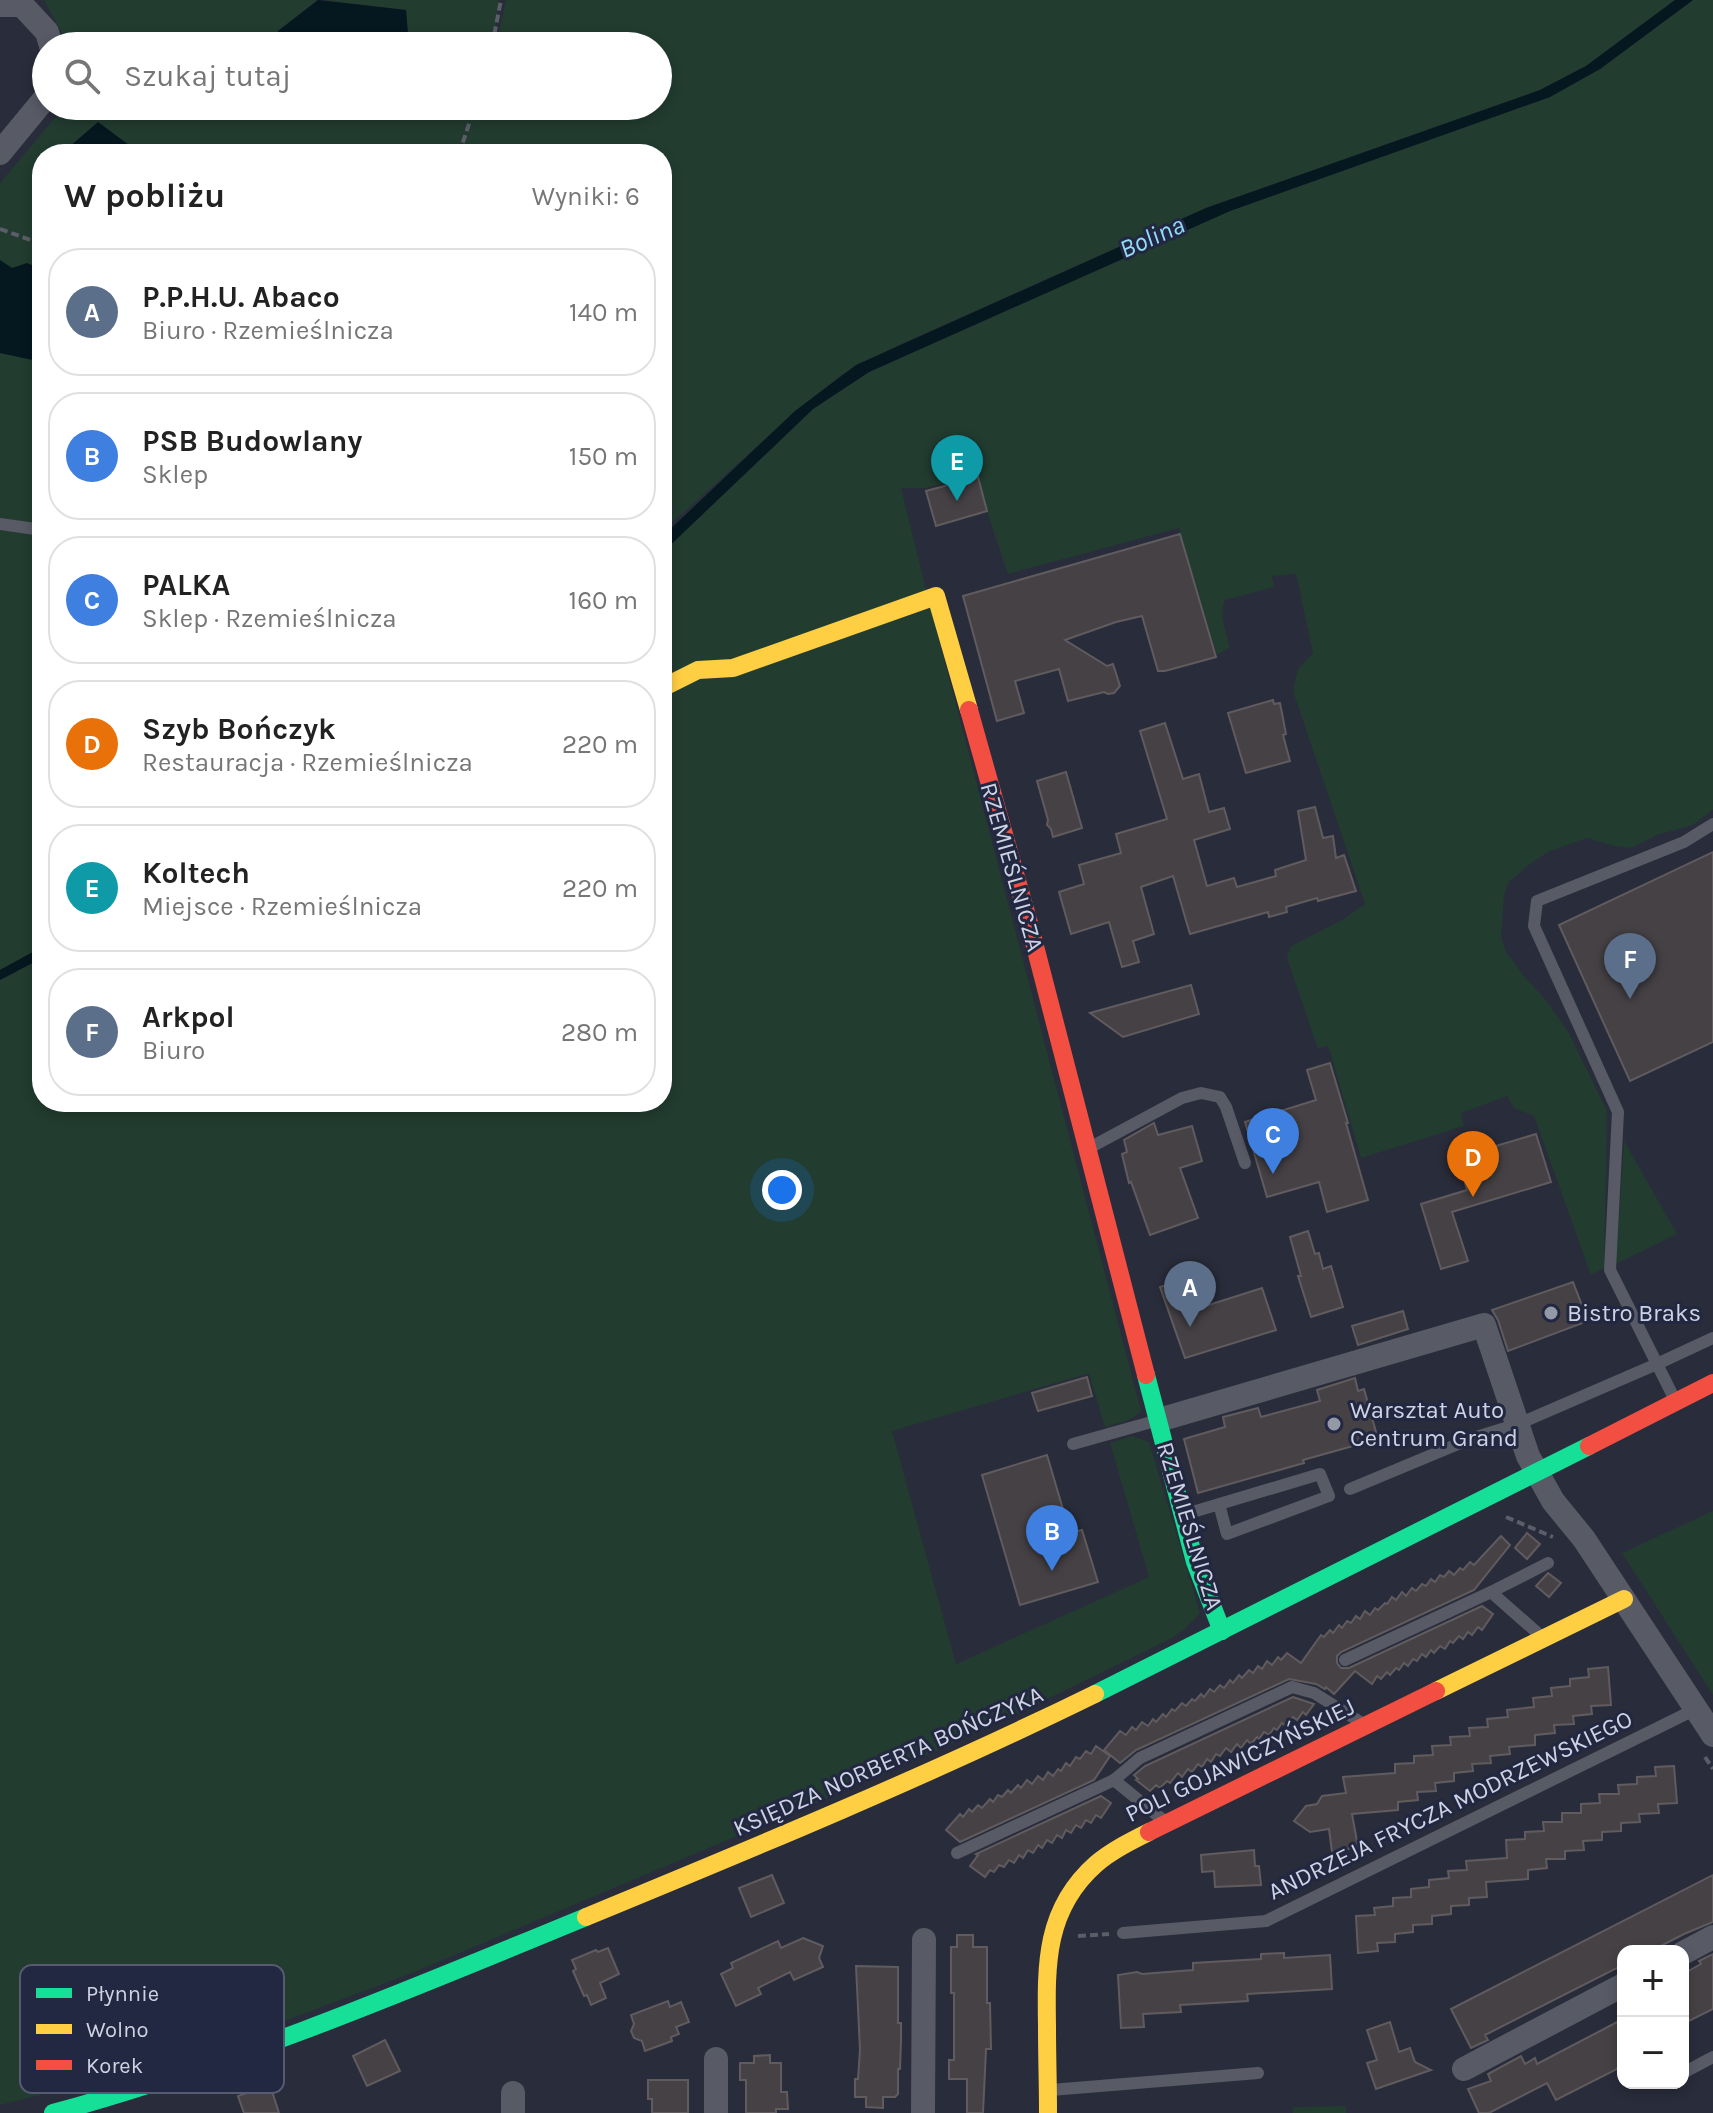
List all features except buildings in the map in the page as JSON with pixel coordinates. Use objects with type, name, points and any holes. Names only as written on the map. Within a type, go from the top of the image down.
[{"type":"street","points":[[0,5],[22,5],[47,32]]},
{"type":"street","points":[[0,153],[32,114]]},
{"type":"street","name":"RZEMIEŚLNICZA","points":[[672,683],[698,670],[733,668],[936,596],[1029,923],[1195,1562],[1222,1631]]},
{"type":"street","name":"RZEMIEŚLNICZA","points":[[1159,1420],[1484,1325],[1536,1473],[1553,1501],[1584,1539],[1696,1709],[1709,1745]]},
{"type":"street","name":"KSIĘDZA NORBERTA BOŃCZYKA","points":[[284,2036],[425,1983],[702,1869],[1021,1730],[1713,1383]]},
{"type":"street","name":"POLI GOJAWICZYŃSKIEJ","points":[[1048,2113],[1047,1957],[1058,1918],[1068,1898],[1097,1863],[1130,1841],[1624,1599]]},
{"type":"street","points":[[1689,1950],[1713,1937]]},
{"type":"street","points":[[923,2113],[924,1940]]},
{"type":"street","points":[[1464,2069],[1617,1988]]},
{"type":"street","points":[[716,2059],[716,2113]]},
{"type":"street","name":"KSIĘDZA NORBERTA BOŃCZYKA","points":[[53,2113],[125,2093]]},
{"type":"lane","points":[[0,524],[32,529]]},
{"type":"lane","points":[[1676,1402],[1610,1270],[1618,1112],[1534,926],[1537,901],[1684,842],[1713,824]]},
{"type":"lane","points":[[1088,1148],[1182,1098],[1201,1093],[1220,1097],[1245,1163]]},
{"type":"lane","points":[[1350,1489],[1470,1439],[1518,1424],[1713,1338]]},
{"type":"lane","points":[[1073,1444],[1159,1420]]},
{"type":"lane","points":[[1183,1515],[1219,1504],[1320,1474],[1329,1496],[1227,1534],[1219,1504]]},
{"type":"lane","points":[[1345,1660],[1548,1563]]},
{"type":"lane","points":[[1491,1592],[1544,1638]]},
{"type":"lane","points":[[957,1853],[1114,1780],[1140,1758],[1292,1687],[1314,1693],[1366,1725]]},
{"type":"lane","name":"ANDRZEJA FRYCZA MODRZEWSKIEGO","points":[[1123,1933],[1266,1921],[1696,1709]]},
{"type":"lane","points":[[1114,1780],[1166,1823]]},
{"type":"lane","points":[[1689,2070],[1713,2057]]},
{"type":"lane","points":[[1048,2090],[1258,2073]]},
{"type":"path","points":[[495,32],[501,0]]},
{"type":"path","points":[[462,144],[470,120]]},
{"type":"path","points":[[0,229],[32,240]]},
{"type":"path","points":[[1504,1516],[1563,1542]]},
{"type":"path","points":[[1709,1745],[1713,1769]]},
{"type":"path","points":[[1075,1937],[1123,1933]]},
{"type":"green space","points":[[44,0],[318,0],[278,32],[61,32]]},
{"type":"green space","points":[[324,0],[499,0],[495,32],[408,32],[406,10]]},
{"type":"green space","points":[[506,0],[1675,0],[1586,66],[1540,90],[1206,208],[899,345],[840,376],[795,412],[672,523],[672,144],[127,144],[98,123],[73,144],[33,144],[53,120],[672,120],[672,32],[499,32]]},
{"type":"green space","points":[[1693,0],[1713,0],[1713,810],[1693,825],[1657,835],[1631,848],[1587,838],[1548,852],[1508,883],[1504,896],[1501,936],[1506,952],[1569,1033],[1607,1111],[1604,1268],[1591,1275],[1534,1116],[1514,1108],[1507,1096],[1461,1113],[1464,1126],[1361,1158],[1328,1045],[1318,1049],[1287,958],[1291,946],[1344,919],[1365,904],[1293,691],[1298,669],[1313,653],[1296,574],[1272,576],[1274,587],[1225,600],[1223,618],[1230,647],[1217,655],[1179,528],[1008,574],[977,475],[925,488],[901,488],[1141,1411],[1129,1419],[1105,1427],[1089,1373],[892,1431],[956,1664],[1149,1577],[1110,1443],[1132,1436],[1149,1442],[1200,1613],[1170,1639],[892,1771],[412,1973],[284,2021],[284,1965],[20,1965],[20,2093],[49,2093],[0,2105],[0,980],[32,963],[32,1112],[672,1112],[672,543],[813,409],[869,372],[1230,211],[1550,97],[1600,69]]},
{"type":"green space","points":[[32,145],[32,952],[0,970],[0,183]]},
{"type":"green space","points":[[1624,1141],[1677,1234],[1616,1264]]},
{"type":"green space","points":[[1713,1511],[1713,1695],[1622,1553]]},
{"type":"green space","points":[[1346,2106],[1346,2113],[1293,2113],[1293,2107]]},
{"type":"water","points":[[318,0],[406,10],[408,32],[278,32]]},
{"type":"water","name":"Bolina","points":[[1675,0],[1693,0],[1600,69],[1550,97],[1230,211],[869,372],[813,409],[672,543],[672,528],[795,411],[856,365],[1206,208],[1540,90],[1586,66]]},
{"type":"water","points":[[98,122],[128,144],[73,144]]},
{"type":"water","points":[[0,260],[12,268],[27,263],[32,265],[32,360],[0,353]]},
{"type":"water","points":[[32,952],[32,963],[0,980],[0,970]]},
{"type":"traffic: fast","points":[[1146,1375],[1195,1562],[1222,1631]]},
{"type":"traffic: fast","points":[[1095,1694],[1589,1446]]},
{"type":"traffic: fast","points":[[284,2037],[586,1917]]},
{"type":"traffic: fast","points":[[53,2113],[121,2093]]},
{"type":"traffic: slow","points":[[672,683],[698,670],[733,668],[936,596],[969,710]]},
{"type":"traffic: slow","points":[[1436,1691],[1624,1599]]},
{"type":"traffic: slow","points":[[586,1917],[906,1782],[1095,1694]]},
{"type":"traffic: slow","points":[[1048,2113],[1047,1981],[1052,1939],[1058,1919],[1079,1881],[1096,1864],[1149,1832]]},
{"type":"traffic: jam","points":[[969,710],[1029,923],[1146,1375]]},
{"type":"traffic: jam","points":[[1589,1446],[1713,1383]]},
{"type":"traffic: jam","points":[[1149,1832],[1436,1691]]},
{"type":"place","name":"Koltech","points":[[957,501]]},
{"type":"place","name":"Arkpol","points":[[1630,999]]},
{"type":"place","name":"PALKA","points":[[1273,1174]]},
{"type":"place","name":"Szyb Bończyk","points":[[1473,1197]]},
{"type":"place","name":"Bistro Braks","points":[[1551,1313]]},
{"type":"place","name":"P.P.H.U. Abaco","points":[[1190,1327]]},
{"type":"place","name":"Warsztat Auto Centrum Grand","points":[[1334,1424]]},
{"type":"place","name":"PSB Budowlany","points":[[1052,1571]]}]
